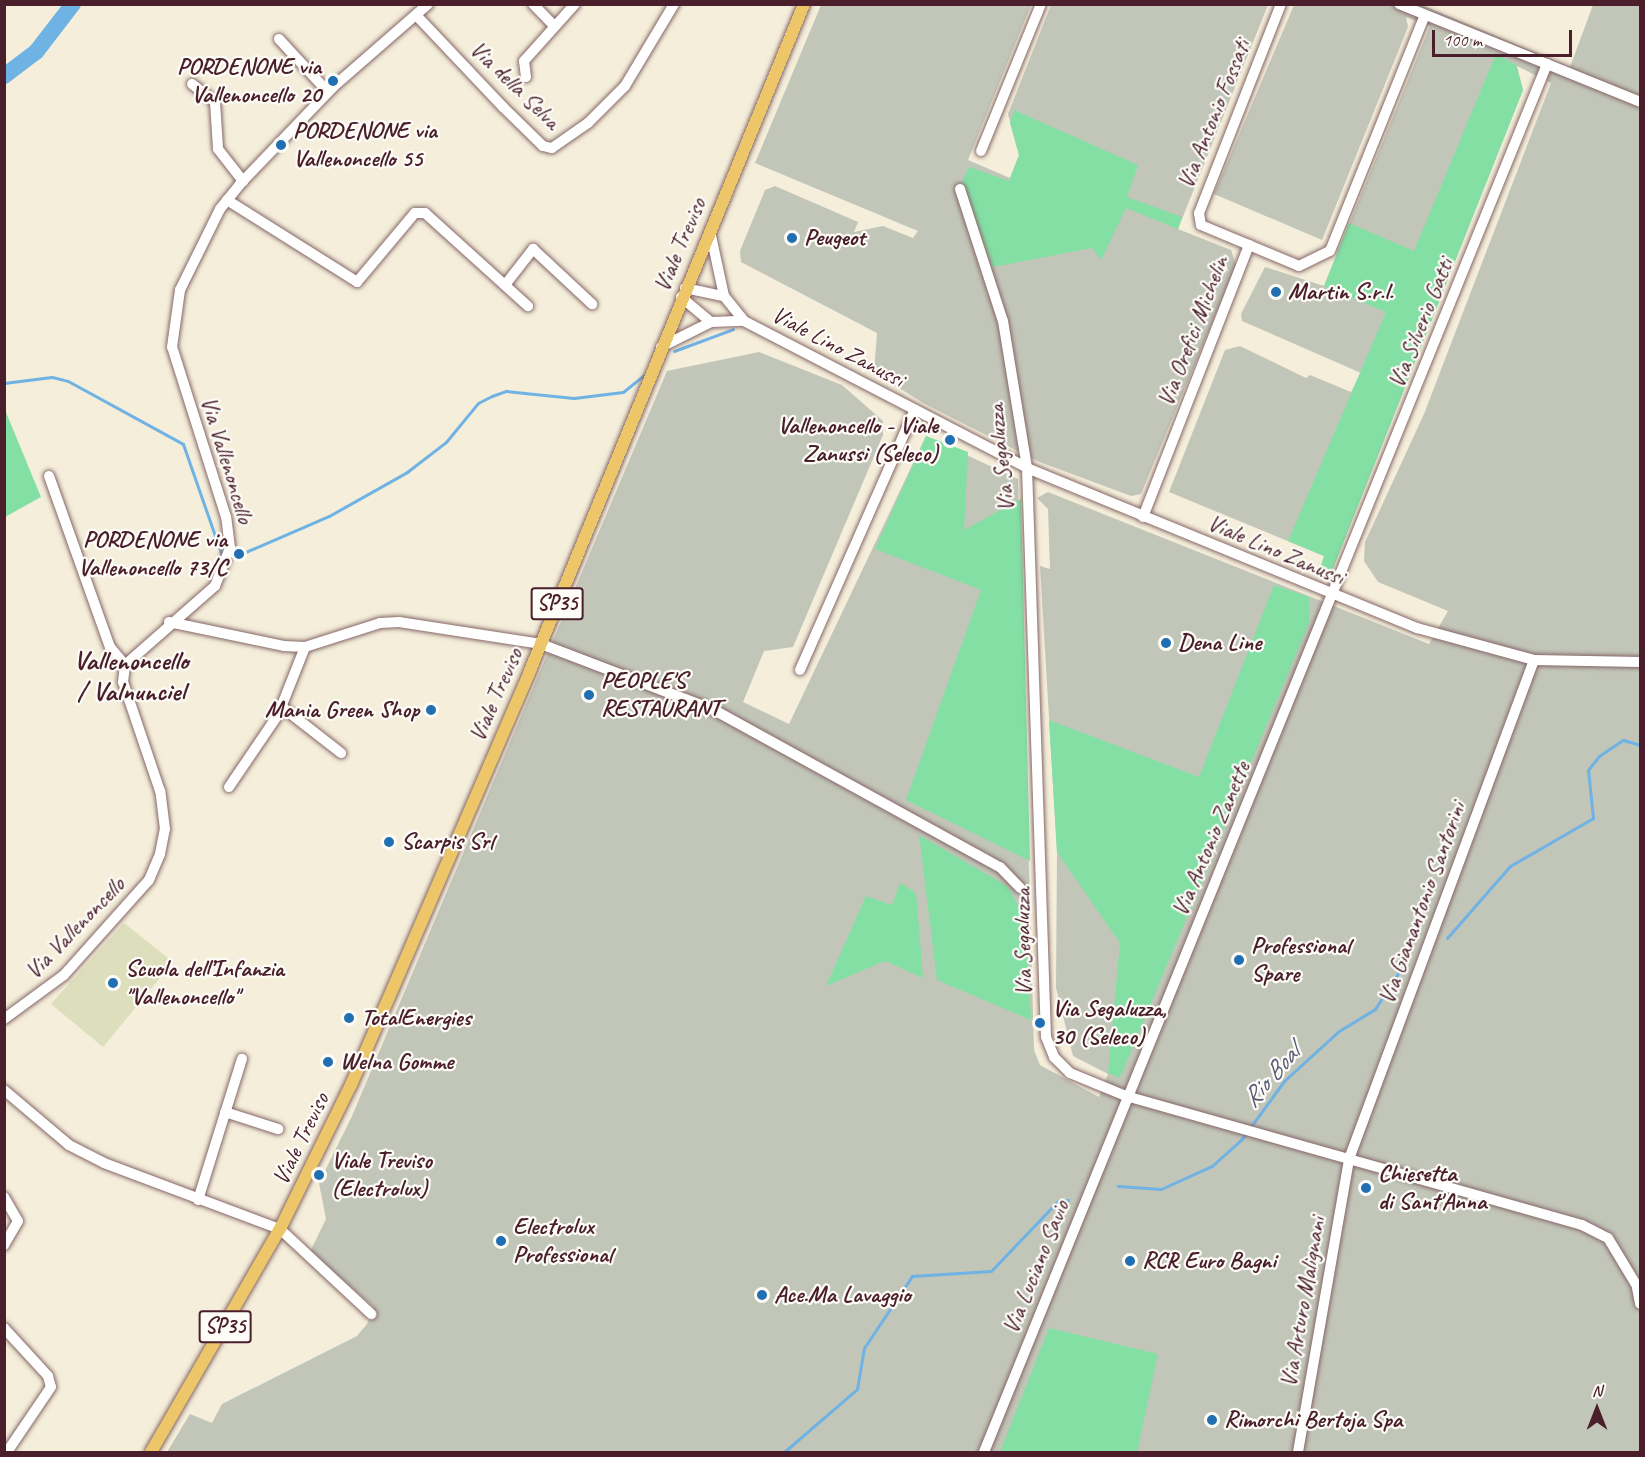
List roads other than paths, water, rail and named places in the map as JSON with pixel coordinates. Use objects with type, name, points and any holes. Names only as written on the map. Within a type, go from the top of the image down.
[{"type":"main road","name":"Viale Treviso","points":[[151,1452],[280,1229],[351,1085],[541,644],[683,293],[804,4]]},
{"type":"street","name":"Via Vallenoncello","points":[[4,1019],[64,975],[149,880],[160,854],[165,829],[160,791],[123,682],[125,664],[169,622],[210,591],[228,563],[226,517],[180,377],[171,328],[193,260],[227,200],[243,181],[328,92],[428,4]]},
{"type":"street","points":[[533,4],[554,26]]},
{"type":"street","points":[[526,77],[524,61],[575,4]]},
{"type":"street","name":"Via della Selva","points":[[416,15],[511,115],[543,146],[552,148],[588,123],[624,86],[674,4]]},
{"type":"street","points":[[981,151],[1041,4]]},
{"type":"street","name":"Via Antonio Fossati","points":[[1250,244],[1201,225],[1199,213],[1281,4]]},
{"type":"street","points":[[1399,4],[1641,102]]},
{"type":"street","name":"Via Orefici Michelin","points":[[1143,517],[1250,244],[1299,266],[1330,251],[1425,15]]},
{"type":"street","points":[[279,39],[328,92]]},
{"type":"street","name":"Via Silverio Gatti","points":[[1334,597],[1546,64]]},
{"type":"street","points":[[192,84],[215,102],[218,149],[243,181]]},
{"type":"street","name":"Via Segaluzza","points":[[960,189],[1003,321],[1027,468],[1046,1037],[1053,1057],[1070,1073],[1126,1096],[1582,1225],[1608,1238],[1639,1289],[1641,1304]]},
{"type":"street","points":[[227,200],[357,282],[415,213],[425,213],[528,306]]},
{"type":"street","name":"Viale Lino Zanussi","points":[[710,229],[724,296],[744,321],[1027,468],[1334,597],[1417,628],[1534,660],[1641,662]]},
{"type":"street","points":[[505,285],[532,249],[592,304]]},
{"type":"street","points":[[683,293],[724,296]]},
{"type":"street","points":[[683,293],[711,322]]},
{"type":"street","name":"Viale Lino Zanussi","points":[[661,347],[711,322],[744,321]]},
{"type":"street","name":"Viale Lino Zanussi","points":[[800,670],[914,411]]},
{"type":"street","points":[[49,476],[110,647],[125,664]]},
{"type":"street","name":"Via Antonio Zanette","points":[[1126,1096],[1334,597]]},
{"type":"street","points":[[169,622],[256,643],[305,647],[380,623],[399,622],[541,644],[714,710],[1000,867],[1020,888]]},
{"type":"street","points":[[229,787],[282,707],[305,647]]},
{"type":"street","name":"Via Gianantonio Santorini","points":[[1349,1159],[1534,660]]},
{"type":"street","points":[[282,707],[341,753]]},
{"type":"street","points":[[198,1200],[242,1059]]},
{"type":"street","points":[[4,1090],[69,1145],[139,1180],[280,1229],[371,1314]]},
{"type":"street","name":"Via Luciano Savio","points":[[984,1452],[1126,1096]]},
{"type":"street","points":[[225,1112],[278,1129]]},
{"type":"street","name":"Via Arturo Malignani","points":[[1298,1452],[1349,1159]]},
{"type":"street","points":[[4,1197],[18,1221],[4,1245]]},
{"type":"street","points":[[4,1328],[48,1376],[51,1387],[7,1452]]},
{"type":"waterway","points":[[4,76],[36,52],[73,4]]},
{"type":"waterway","points":[[674,351],[733,329]]},
{"type":"waterway","points":[[241,554],[329,516],[407,472],[446,442],[478,403],[492,396],[506,391],[574,398],[623,392],[643,376]]},
{"type":"waterway","points":[[4,383],[52,377],[68,381],[183,444],[221,553]]},
{"type":"waterway","name":"Rio Boal","points":[[1447,938],[1510,866],[1593,818],[1588,770],[1599,756],[1623,740],[1640,745]]},
{"type":"waterway","name":"Rio Boal","points":[[1118,1186],[1161,1189],[1212,1166],[1241,1140],[1284,1081],[1339,1031],[1375,1009],[1404,964],[1415,934]]},
{"type":"waterway","name":"Rio Boal","points":[[784,1452],[857,1389],[864,1348],[912,1276],[991,1271],[1058,1201],[1068,1200]]},
{"type":"place","name":"PORDENONE via Vallenoncello 20","points":[[333,81]]},
{"type":"place","name":"PORDENONE via Vallenoncello 55","points":[[281,145]]},
{"type":"place","name":"Peugeot","points":[[792,238]]},
{"type":"place","name":"Martin S.r.l.","points":[[1276,292]]},
{"type":"place","name":"Vallenoncello - Viale Zanussi (Seleco)","points":[[950,440]]},
{"type":"place","name":"PORDENONE via Vallenoncello 73/C","points":[[239,554]]},
{"type":"place","name":"Dena Line","points":[[1166,643]]},
{"type":"place","name":"PEOPLE'S RESTAURANT","points":[[589,695]]},
{"type":"place","name":"Mania Green Shop","points":[[431,710]]},
{"type":"place","name":"Scarpis Srl","points":[[389,842]]},
{"type":"place","name":"Professional Spare","points":[[1239,960]]},
{"type":"place","name":"Scuola dell’Infanzia \"Vallenoncello\"","points":[[113,983]]},
{"type":"place","name":"TotalEnergies","points":[[349,1018]]},
{"type":"place","name":"Via Segaluzza, 30 (Seleco)","points":[[1040,1023]]},
{"type":"place","name":"Welna Gomme","points":[[328,1062]]},
{"type":"place","name":"Viale Treviso (Electrolux)","points":[[319,1175]]},
{"type":"place","name":"Chiesetta di Sant'Anna","points":[[1366,1188]]},
{"type":"place","name":"Electrolux Professional","points":[[501,1241]]},
{"type":"place","name":"RCR Euro Bagni","points":[[1130,1261]]},
{"type":"place","name":"Ace.Ma Lavaggio","points":[[762,1295]]},
{"type":"place","name":"Rimorchi Bertoja Spa","points":[[1212,1420]]},
{"type":"district","name":"Vallenoncello / Valnunciel","points":[[131,676]]}]
